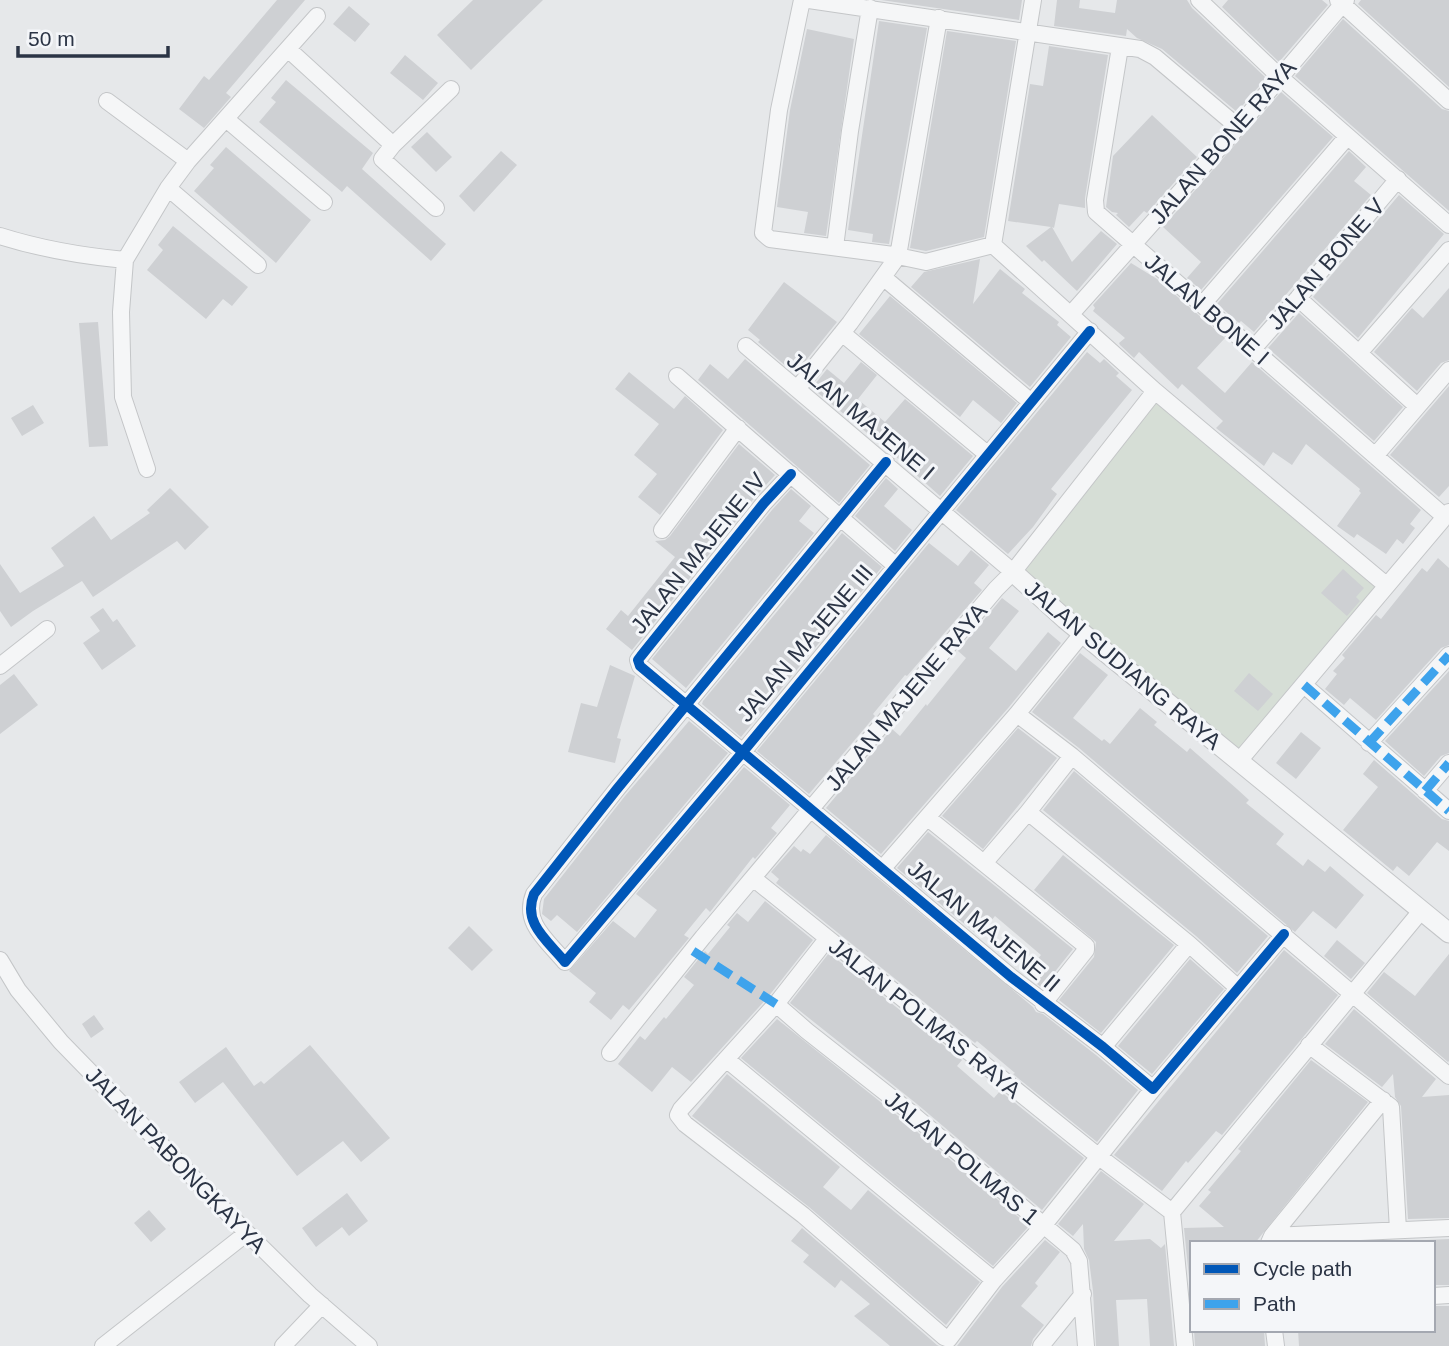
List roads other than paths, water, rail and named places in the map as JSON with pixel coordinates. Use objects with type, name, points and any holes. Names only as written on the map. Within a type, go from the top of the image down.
[{"type":"street","points":[[803,0],[779,110],[762,230],[770,239],[934,261],[993,245]]},
{"type":"street","points":[[809,0],[1147,52],[1238,127]]},
{"type":"street","points":[[993,245],[1033,0]]},
{"type":"street","points":[[1199,0],[1281,78],[1449,225]]},
{"type":"street","points":[[1342,2],[1449,101]]},
{"type":"street","name":"JALAN BONE RAYA","points":[[1071,314],[1281,78],[1342,2]]},
{"type":"street","points":[[835,247],[870,8]]},
{"type":"street","points":[[147,469],[124,397],[121,312],[125,260],[168,188],[188,161],[317,16]]},
{"type":"street","points":[[898,256],[939,18]]},
{"type":"street","name":"JALAN BONE I","points":[[1120,47],[1094,209],[1375,456],[1447,514]]},
{"type":"street","points":[[289,50],[393,145]]},
{"type":"street","points":[[436,208],[382,159],[451,89]]},
{"type":"street","points":[[107,101],[188,161]]},
{"type":"street","points":[[226,119],[324,202]]},
{"type":"street","points":[[1202,305],[1347,137]]},
{"type":"street","name":"JALAN BONE V","points":[[1252,349],[1298,299],[1398,179]]},
{"type":"street","points":[[168,188],[258,265]]},
{"type":"street","points":[[0,236],[34,247],[70,254],[125,260]]},
{"type":"street","points":[[993,245],[1155,391],[1387,585]]},
{"type":"street","points":[[1359,353],[1449,250]]},
{"type":"street","name":"JALAN MAJENE I","points":[[797,389],[846,328],[898,256]]},
{"type":"street","points":[[883,278],[1030,401]]},
{"type":"street","points":[[1298,299],[1417,406]]},
{"type":"street","points":[[846,328],[987,454]]},
{"type":"street","name":"JALAN MAJENE III","points":[[687,705],[534,894],[529,906],[531,919],[565,962],[742,753],[1090,331]]},
{"type":"street","name":"JALAN MAJENE I","points":[[746,346],[1013,572]]},
{"type":"street","points":[[1375,456],[1449,370]]},
{"type":"street","points":[[677,376],[896,566]]},
{"type":"street","name":"JALAN SUDIANG RAYA","points":[[1155,391],[1013,572],[1082,634],[1449,933]]},
{"type":"street","points":[[662,530],[738,428]]},
{"type":"street","points":[[687,705],[886,463]]},
{"type":"street","name":"JALAN MAJENE IV","points":[[638,660],[764,503],[791,474]]},
{"type":"street","points":[[1239,761],[1447,514]]},
{"type":"street","name":"JALAN MAJENE RAYA","points":[[610,1053],[753,878],[1013,572]]},
{"type":"street","points":[[0,666],[47,629]]},
{"type":"street","points":[[883,868],[1017,714],[1082,634]]},
{"type":"street","points":[[1368,743],[1449,655]]},
{"type":"street","name":"JALAN MAJENE II","points":[[638,660],[640,666],[811,811],[883,868],[1043,1004],[1103,1047],[1153,1089]]},
{"type":"street","points":[[1304,684],[1368,743],[1449,811]]},
{"type":"street","points":[[1017,714],[1072,756],[1449,1076]]},
{"type":"street","points":[[985,862],[1072,756]]},
{"type":"street","points":[[1425,791],[1449,763]]},
{"type":"street","points":[[1028,812],[1189,944],[1237,987]]},
{"type":"street","points":[[928,818],[1086,946],[1086,950],[1043,1004]]},
{"type":"street","name":"JALAN POLMAS RAYA","points":[[753,878],[1098,1156],[1172,1212]]},
{"type":"street","points":[[1185,1346],[1187,1310],[1172,1212],[1421,911]]},
{"type":"street","points":[[827,939],[776,1004],[678,1115],[685,1124],[803,1215],[949,1339],[1237,987],[1284,934]]},
{"type":"street","points":[[1103,1047],[1189,944]]},
{"type":"street","name":"JALAN PABONGKAYYA","points":[[0,960],[18,990],[61,1042],[247,1233],[369,1346]]},
{"type":"street","name":"JALAN POLMAS 1","points":[[776,1004],[910,1112],[1073,1250],[1079,1261],[1086,1346]]},
{"type":"street","points":[[1309,1045],[1391,1107],[1398,1230]]},
{"type":"street","points":[[726,1059],[995,1280]]},
{"type":"street","points":[[1270,1239],[1383,1100]]},
{"type":"street","points":[[1270,1239],[1449,1228]]},
{"type":"street","points":[[103,1346],[247,1233]]},
{"type":"street","points":[[1041,1346],[1083,1294]]},
{"type":"street","points":[[283,1346],[322,1305]]}]
